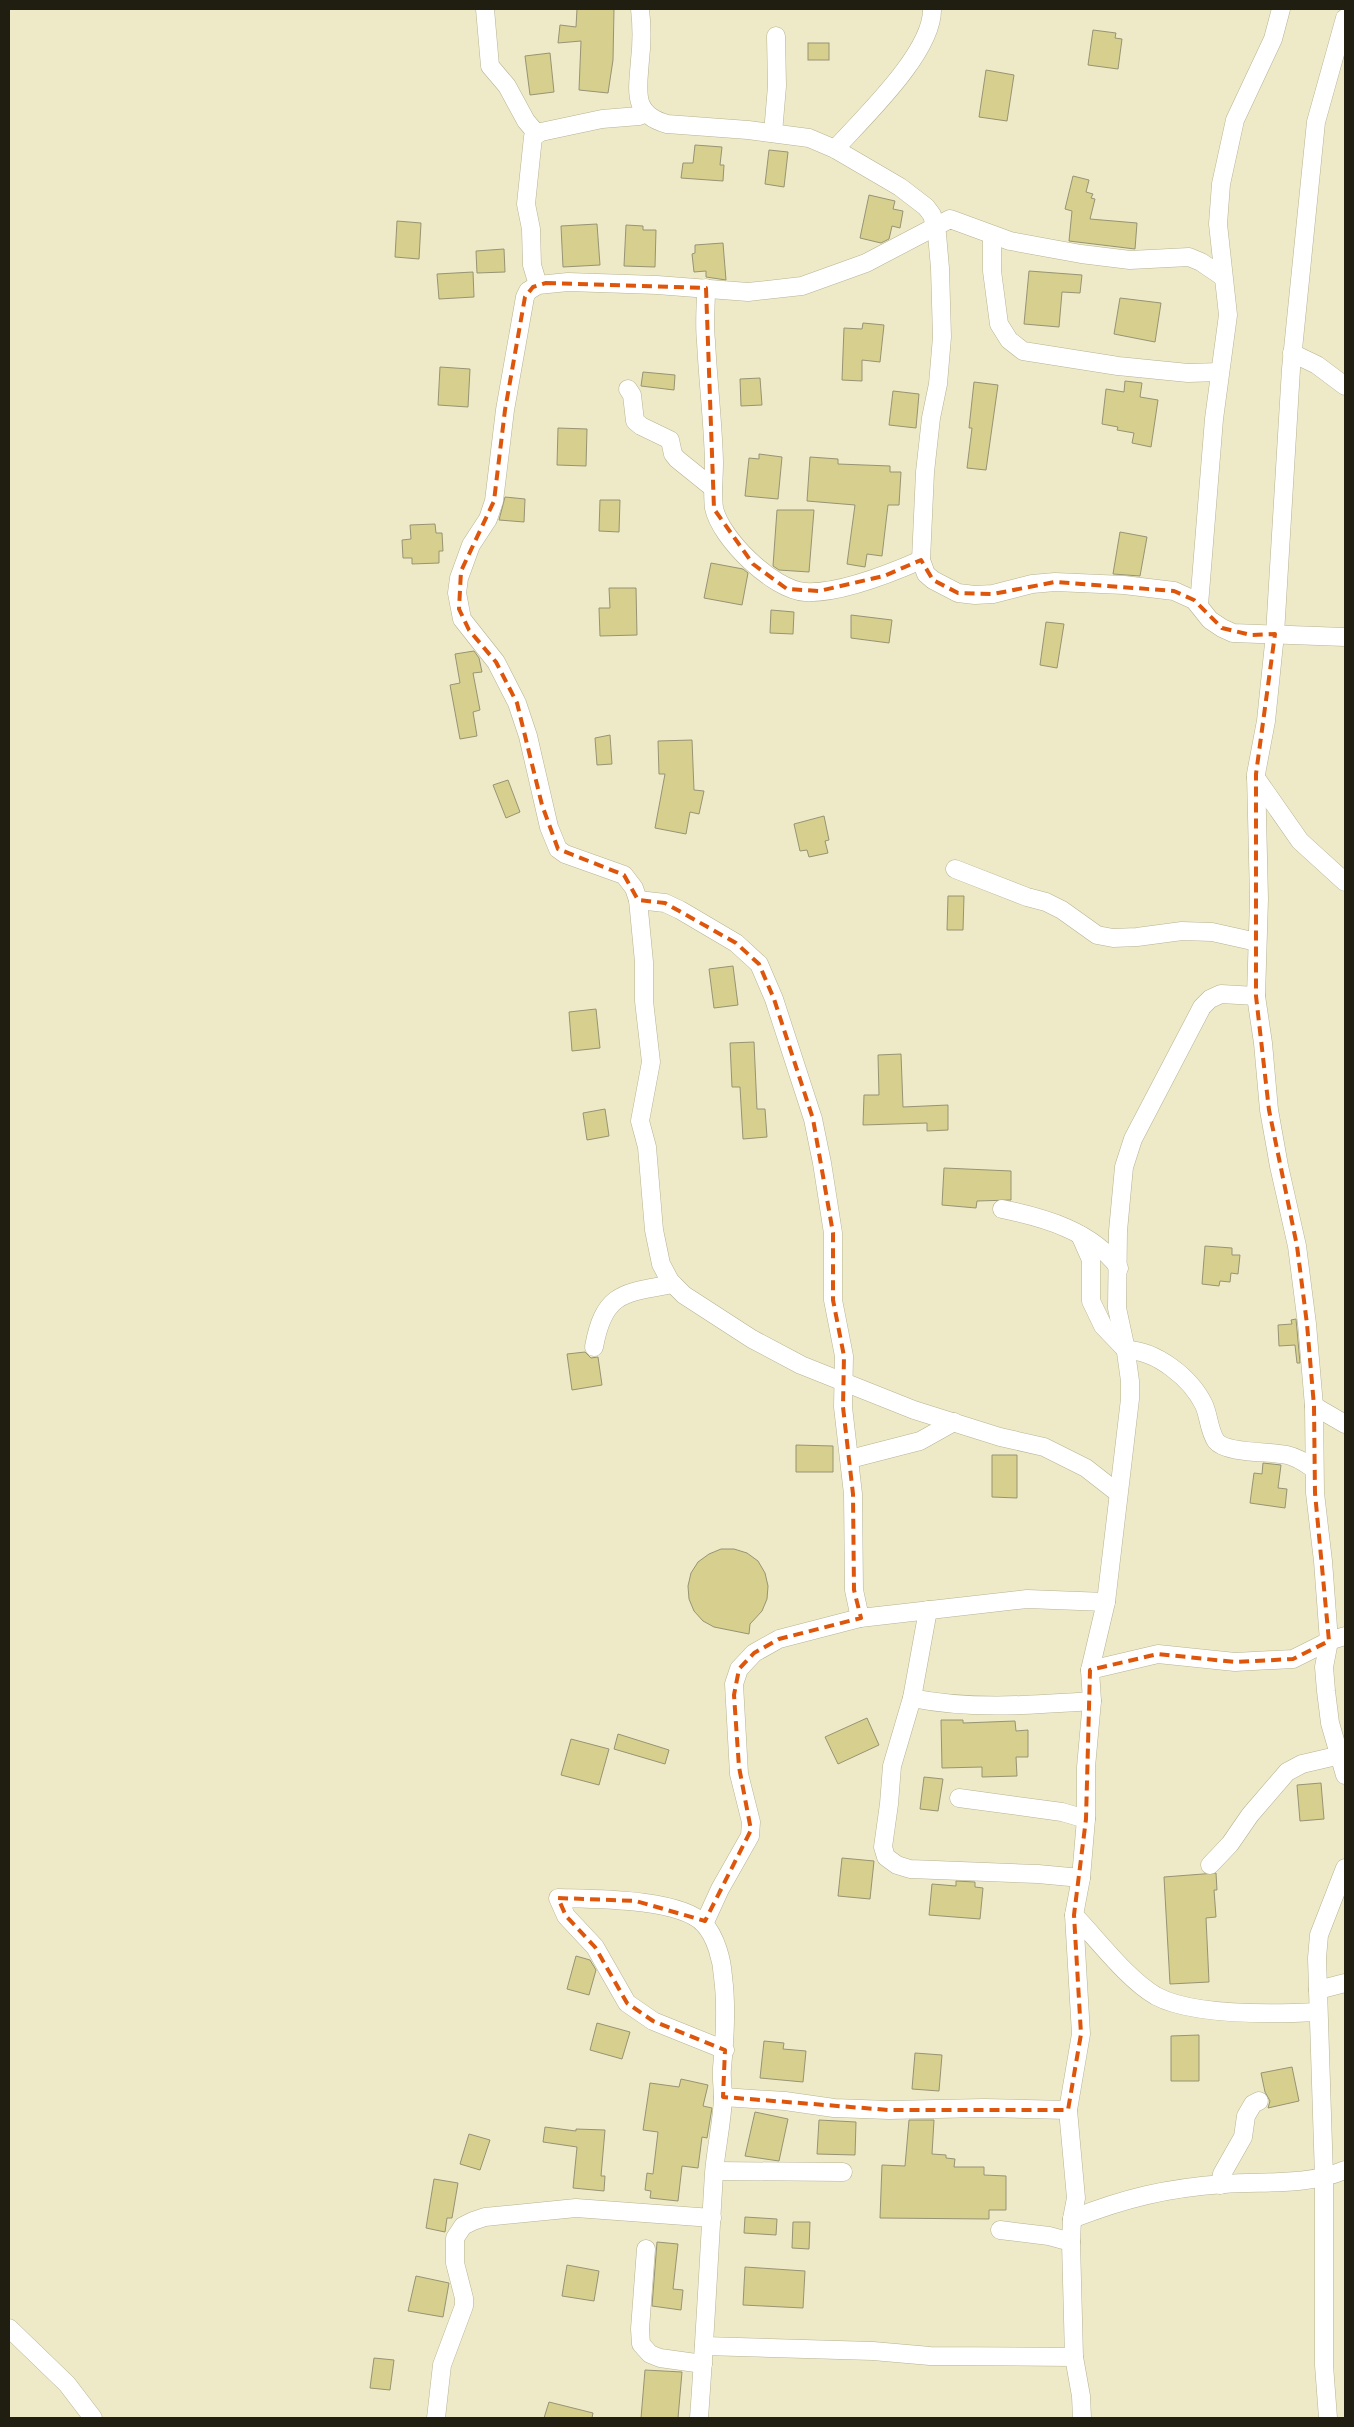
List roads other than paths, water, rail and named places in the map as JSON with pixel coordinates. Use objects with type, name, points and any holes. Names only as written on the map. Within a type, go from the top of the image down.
[{"type":"street","points":[[485,9],[490,66],[507,86],[526,121],[537,134]]},
{"type":"street","points":[[640,9],[642,35],[638,96],[640,106],[655,121],[666,124],[809,138],[835,149],[900,187],[932,215],[940,268],[942,337],[938,384],[931,418],[925,472],[921,560],[926,574],[933,580],[958,593],[993,594],[1032,584],[1071,582],[1174,591],[1199,605],[1210,620],[1233,633],[1345,638]]},
{"type":"street","points":[[835,149],[919,51],[928,28],[932,9]]},
{"type":"street","points":[[1199,605],[1220,372],[1228,315],[1222,277],[1218,224],[1221,184],[1235,120],[1273,39],[1281,9]]},
{"type":"street","points":[[1345,18],[1316,122],[1292,352],[1275,634],[1266,721],[1256,778],[1259,899],[1256,996],[1263,1043],[1269,1110],[1300,1270],[1314,1406],[1314,1469],[1337,1638],[1324,1667],[1326,1691],[1345,1775]]},
{"type":"street","points":[[773,133],[777,86],[776,36]]},
{"type":"street","points":[[538,285],[532,265],[531,229],[526,204],[532,142],[537,134],[602,119],[640,116],[646,113]]},
{"type":"street","points":[[1118,1493],[1086,1468],[1050,1450],[914,1410],[801,1365],[772,1351],[684,1295],[673,1284],[661,1264],[648,1147],[640,1121],[652,1062],[644,1001],[644,962],[638,900],[634,888],[624,875],[565,854],[558,849],[553,840],[542,805],[528,736],[517,703],[496,662],[469,630],[459,609],[457,593],[461,571],[471,545],[488,519],[494,501],[505,410],[524,297],[533,287],[568,282],[706,288],[748,292],[802,286],[866,264],[950,219],[1010,241],[1100,257],[1130,260],[1189,257],[1201,262],[1222,277]]},
{"type":"street","points":[[992,235],[992,271],[998,324],[1009,340],[1023,351],[1118,366],[1188,373],[1220,372]]},
{"type":"street","points":[[706,288],[706,339],[714,463],[714,510],[738,547],[753,564],[787,589],[804,592],[827,590],[884,576],[921,560]]},
{"type":"street","points":[[1292,352],[1318,365],[1345,386]]},
{"type":"street","points":[[628,389],[632,395],[635,420],[641,426],[670,440],[673,454],[713,488]]},
{"type":"street","points":[[1256,778],[1300,841],[1345,882]]},
{"type":"street","points":[[955,869],[1019,894],[1046,902],[1062,910],[1097,934],[1113,938],[1182,931],[1212,932],[1257,942]]},
{"type":"street","points":[[638,900],[665,903],[736,943],[752,956],[767,979],[799,1074],[820,1149],[833,1233],[832,1300],[844,1356],[842,1380],[843,1408],[853,1494],[854,1590],[860,1618]]},
{"type":"street","points":[[1082,2418],[1081,2396],[1074,2357],[1072,2219],[1076,2198],[1068,2110],[1081,2034],[1074,1915],[1081,1878],[1086,1818],[1086,1767],[1092,1701],[1090,1670],[1106,1602],[1130,1400],[1126,1350],[1117,1308],[1121,1184],[1124,1167],[1133,1140],[1202,1007],[1217,995],[1239,994],[1256,996]]},
{"type":"street","points":[[1002,1209],[1034,1216],[1090,1240],[1111,1258],[1118,1268]]},
{"type":"street","points":[[1080,1235],[1091,1260],[1091,1301],[1104,1326],[1126,1350],[1146,1352],[1194,1388],[1204,1406],[1216,1441],[1223,1446],[1287,1455],[1300,1459],[1314,1469]]},
{"type":"street","points":[[594,1347],[598,1328],[605,1313],[615,1300],[635,1290],[673,1284]]},
{"type":"street","points":[[1314,1406],[1345,1424]]},
{"type":"street","points":[[850,1459],[920,1441],[954,1422]]},
{"type":"street","points":[[704,1924],[720,1888],[747,1844],[751,1830],[739,1767],[734,1684],[739,1669],[754,1653],[778,1639],[860,1618],[1027,1599],[1106,1602]]},
{"type":"street","points":[[928,1610],[912,1698],[892,1766],[883,1847],[886,1857],[910,1869],[1038,1874],[1081,1878]]},
{"type":"street","points":[[1090,1670],[1158,1654],[1235,1662],[1293,1659],[1337,1638]]},
{"type":"street","points":[[912,1698],[944,1704],[1092,1701]]},
{"type":"street","points":[[1210,1865],[1230,1844],[1250,1815],[1286,1772],[1302,1764],[1342,1755]]},
{"type":"street","points":[[958,1798],[1062,1812],[1086,1818]]},
{"type":"street","points":[[1328,2418],[1324,2365],[1324,2177],[1316,1958],[1319,1935],[1345,1868]]},
{"type":"street","points":[[699,2418],[715,2171],[723,2097],[722,2068],[725,2050],[723,1976],[713,1937],[704,1924],[696,1918],[675,1910],[636,1901],[558,1898],[566,1916],[595,1947],[627,2003],[653,2021],[725,2050]]},
{"type":"street","points":[[1074,1915],[1132,1977],[1148,1991],[1163,1999],[1230,2012],[1318,2012]]},
{"type":"street","points":[[1318,1990],[1345,1983]]},
{"type":"street","points":[[723,2097],[852,2108],[1068,2110]]},
{"type":"street","points":[[1220,2185],[1222,2174],[1243,2137],[1246,2116],[1253,2104],[1259,2100]]},
{"type":"street","points":[[1072,2219],[1122,2201],[1155,2192],[1220,2185],[1294,2182],[1324,2177],[1345,2170]]},
{"type":"street","points":[[715,2171],[843,2172]]},
{"type":"street","points":[[436,2418],[442,2365],[464,2306],[454,2251],[457,2233],[467,2223],[485,2217],[576,2208],[712,2218]]},
{"type":"street","points":[[1000,2230],[1049,2236],[1072,2242]]},
{"type":"street","points":[[646,2249],[640,2329],[641,2344],[650,2354],[660,2358],[703,2364]]},
{"type":"street","points":[[9,2328],[67,2384],[93,2418]]},
{"type":"street","points":[[704,2346],[873,2351],[930,2356],[1074,2357]]}]
